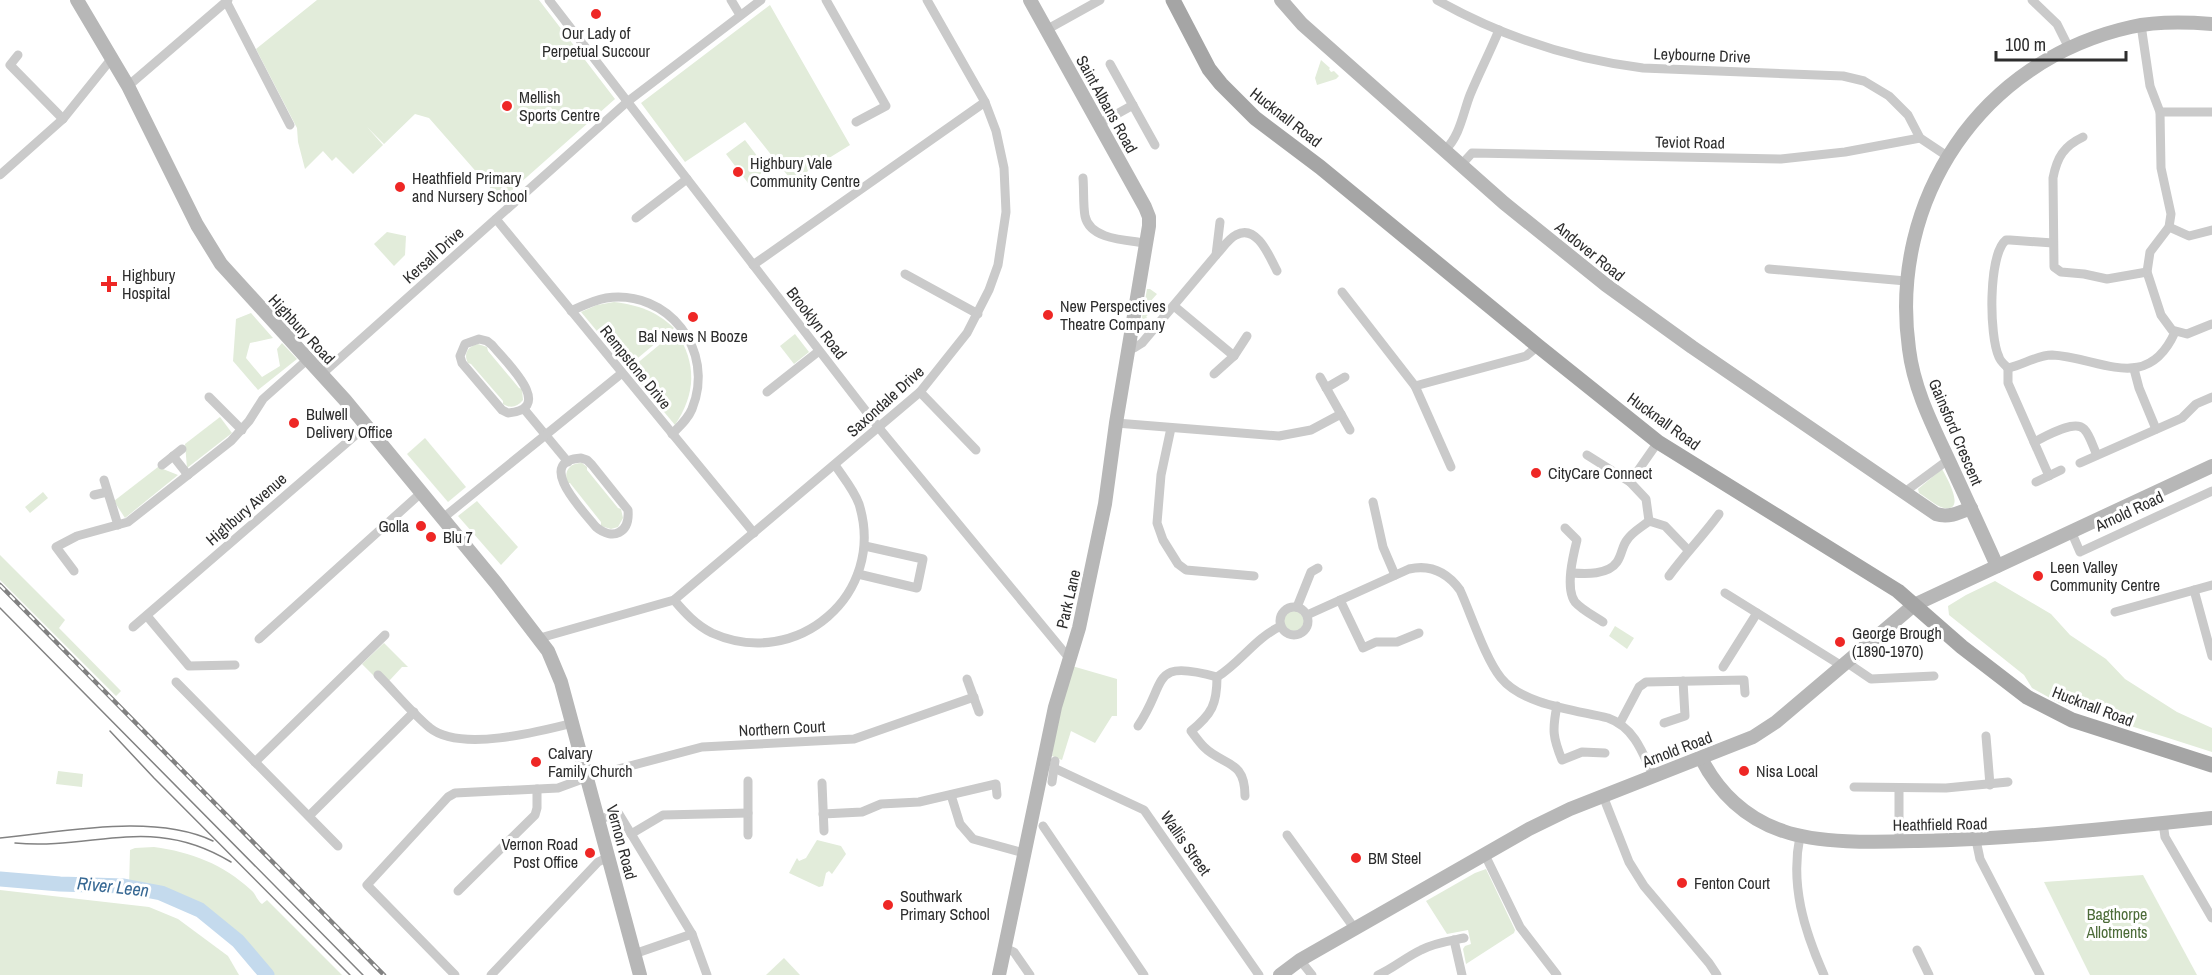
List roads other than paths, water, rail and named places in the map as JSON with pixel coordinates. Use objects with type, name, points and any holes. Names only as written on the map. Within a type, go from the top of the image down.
[{"type":"main road","name":"Highbury Road","points":[[77,0],[128,86],[208,247],[220,264],[345,400],[422,492],[540,638],[548,651]]},
{"type":"main road","name":"Saint Albans Road","points":[[1029,0],[1147,211],[1149,226]]},
{"type":"main road","name":"Hucknall Road","points":[[1173,0],[1202,58],[1240,105],[1320,166],[1658,442],[1898,591],[2008,684],[2055,712],[2100,730],[2212,765]]},
{"type":"main road","name":"Andover Road","points":[[1281,0],[1302,24],[1504,203],[1615,292],[1936,514],[1943,516],[1971,508]]},
{"type":"main road","name":"Gainsford Crescent","points":[[1998,566],[1926,411],[1913,372],[1905,318],[1906,281],[1909,254],[1921,212],[1935,177],[1947,156],[1973,121],[2003,91],[2034,68],[2070,48],[2129,27],[2161,23],[2212,24]]},
{"type":"main road","name":"Park Lane","points":[[999,975],[1055,707],[1079,628],[1106,504],[1116,423],[1149,226]]},
{"type":"main road","name":"Arnold Road","points":[[1280,975],[1300,960],[1529,829],[1570,809],[1753,737],[1914,605],[2212,466]]},
{"type":"main road","name":"Vernon Road","points":[[548,651],[561,682],[573,723],[640,975]]},
{"type":"main road","name":"Heathfield Road","points":[[1701,758],[1710,776],[1738,807],[1780,830],[1800,836],[1834,840],[1899,842],[1976,840],[2212,819]]},
{"type":"street","name":"Brooklyn Road","points":[[549,0],[879,428],[1069,658]]},
{"type":"street","points":[[731,0],[740,15]]},
{"type":"street","name":"Kersall Drive","points":[[322,374],[627,102],[761,0]]},
{"type":"street","points":[[826,0],[886,105],[856,122]]},
{"type":"street","name":"Saxondale Drive","points":[[540,638],[674,600],[920,392],[952,354],[978,314],[998,265],[1006,212],[1004,168],[996,131],[985,102],[927,0]]},
{"type":"street","points":[[1046,30],[1100,0]]},
{"type":"street","name":"Leybourne Drive","points":[[1437,0],[1499,30],[1575,57],[1617,65],[1843,76],[1864,81],[1889,96],[1908,115],[1920,138],[1947,156]]},
{"type":"street","points":[[2032,0],[2057,24],[2070,48]]},
{"type":"street","points":[[128,86],[227,1],[290,125]]},
{"type":"street","points":[[2141,25],[2150,86],[2160,112],[2161,168],[2171,214],[2169,227],[2152,248],[2147,272],[2161,315],[2169,328],[2175,332],[2187,334],[2212,324]]},
{"type":"street","points":[[1445,150],[1456,134],[1470,95],[1499,30]]},
{"type":"street","points":[[18,55],[10,65],[63,119]]},
{"type":"street","points":[[0,175],[63,119],[112,58]]},
{"type":"street","points":[[1124,66],[1112,68],[1155,145]]},
{"type":"street","points":[[753,265],[985,102]]},
{"type":"street","points":[[1099,124],[1133,105]]},
{"type":"street","points":[[2160,112],[2212,112]]},
{"type":"street","points":[[2062,136],[2069,144]]},
{"type":"street","points":[[2083,137],[2069,144],[2058,161],[2053,178],[2053,263],[2061,272],[2107,279],[2147,272]]},
{"type":"street","name":"Teviot Road","points":[[1461,164],[1472,153],[1781,159],[1845,152],[1920,138]]},
{"type":"street","points":[[1083,178],[1084,214],[1093,230],[1103,235],[1146,243]]},
{"type":"street","points":[[636,218],[687,179]]},
{"type":"street","points":[[1085,197],[1097,198]]},
{"type":"street","name":"Rempstone Drive","points":[[496,219],[754,533]]},
{"type":"street","points":[[1216,255],[1220,222]]},
{"type":"street","points":[[2169,227],[2189,236],[2212,230]]},
{"type":"street","points":[[1129,347],[1134,348],[1142,343],[1234,235],[1246,232],[1262,243],[1275,267],[1262,269]]},
{"type":"street","points":[[2049,476],[2008,383],[2008,368],[1998,357],[1992,313],[1993,279],[2000,247],[2006,240],[2053,243]]},
{"type":"street","points":[[1769,269],[1906,281]]},
{"type":"street","points":[[905,274],[978,314]]},
{"type":"street","points":[[1342,292],[1415,386],[1451,467]]},
{"type":"street","points":[[571,311],[605,298],[623,297],[656,306],[680,325],[695,353],[698,370],[697,388],[692,409],[684,422],[672,434]]},
{"type":"street","points":[[1174,306],[1234,356]]},
{"type":"street","points":[[2008,368],[2048,355],[2115,369],[2134,369],[2159,356],[2175,332]]},
{"type":"street","points":[[1214,374],[1234,356],[1247,336]]},
{"type":"street","points":[[479,339],[492,345],[528,389],[528,403],[524,409],[508,413],[502,410],[462,363],[460,356],[465,344],[479,339]]},
{"type":"street","points":[[1415,386],[1526,356],[1538,346]]},
{"type":"street","points":[[767,392],[819,351]]},
{"type":"street","points":[[74,571],[56,547],[77,536],[128,522],[242,430],[263,399],[308,359]]},
{"type":"street","points":[[2134,369],[2139,388],[2156,429]]},
{"type":"street","points":[[443,518],[622,373]]},
{"type":"street","points":[[1326,387],[1345,376]]},
{"type":"street","points":[[1320,377],[1350,430]]},
{"type":"street","points":[[920,392],[976,450]]},
{"type":"street","points":[[224,396],[212,400],[242,430]]},
{"type":"street","points":[[2080,463],[2182,418],[2196,404],[2212,397]]},
{"type":"street","points":[[524,409],[568,462]]},
{"type":"street","points":[[1116,423],[1279,436],[1311,430],[1341,414]]},
{"type":"street","points":[[2034,442],[2071,425],[2078,425],[2085,429],[2097,455]]},
{"type":"street","name":"Highbury Avenue","points":[[133,627],[366,426]]},
{"type":"street","points":[[1171,428],[1161,475],[1158,530],[1178,564],[1186,570],[1254,576]]},
{"type":"street","points":[[1630,482],[1658,442]]},
{"type":"street","points":[[162,465],[182,449]]},
{"type":"street","points":[[1587,454],[1630,482],[1646,498],[1649,521]]},
{"type":"street","points":[[174,456],[188,475]]},
{"type":"street","points":[[574,459],[588,460],[624,503],[629,519],[626,527],[619,533],[603,532],[596,527],[564,487],[561,474],[568,462],[574,459]]},
{"type":"street","points":[[1906,494],[1910,488],[1948,460]]},
{"type":"street","points":[[674,600],[689,618],[711,632],[735,641],[761,643],[789,639],[810,630],[831,615],[847,595],[858,574],[865,546],[858,502],[835,465]]},
{"type":"street","points":[[2036,482],[2061,471]]},
{"type":"street","points":[[105,480],[118,525]]},
{"type":"street","name":"Arnold Road","points":[[2071,531],[2080,552],[2212,491]]},
{"type":"street","points":[[94,495],[107,492]]},
{"type":"street","points":[[259,639],[422,492]]},
{"type":"street","points":[[1373,502],[1383,547],[1395,575]]},
{"type":"street","points":[[1669,576],[1719,514]]},
{"type":"street","points":[[1649,521],[1665,526],[1688,550]]},
{"type":"street","points":[[1572,573],[1586,574],[1612,567],[1618,560],[1626,541],[1649,521]]},
{"type":"street","points":[[1565,528],[1577,540],[1572,563],[1571,594],[1576,603],[1603,622]]},
{"type":"street","points":[[858,574],[917,588],[922,559],[865,546]]},
{"type":"street","points":[[1307,615],[1395,575],[1420,566],[1432,567],[1452,580],[1460,590],[1493,666],[1502,679],[1526,697],[1620,723],[1641,747],[1653,776]]},
{"type":"street","points":[[1297,607],[1311,572],[1318,568]]},
{"type":"street","points":[[1238,575],[1238,587]]},
{"type":"street","points":[[2115,612],[2126,614],[2212,585]]},
{"type":"street","points":[[2194,590],[2212,656]]},
{"type":"street","points":[[1725,593],[1871,679],[1934,676]]},
{"type":"street","points":[[1340,600],[1363,648],[1376,642],[1397,642],[1419,633]]},
{"type":"street","points":[[1297,607],[1307,615],[1307,628],[1300,635],[1291,635],[1283,631],[1282,614],[1288,608],[1297,607]]},
{"type":"street","points":[[1723,667],[1757,613]]},
{"type":"street","points":[[147,615],[189,666],[235,665]]},
{"type":"street","points":[[1138,726],[1150,709],[1155,689],[1169,673],[1174,670],[1188,670],[1217,677],[1232,668],[1257,640],[1281,626]]},
{"type":"street","points":[[255,762],[378,637]]},
{"type":"street","points":[[1917,666],[1917,677]]},
{"type":"street","points":[[378,675],[430,728],[445,736],[461,738],[524,735],[573,723]]},
{"type":"street","points":[[1191,731],[1205,720],[1213,709],[1217,695],[1217,677]]},
{"type":"street","points":[[967,679],[979,712]]},
{"type":"street","points":[[1620,723],[1642,684],[1744,680],[1745,693]]},
{"type":"street","points":[[1664,723],[1685,716],[1683,681]]},
{"type":"street","points":[[176,682],[337,846]]},
{"type":"street","name":"Northern Court","points":[[455,975],[367,885],[448,797],[456,793],[558,788],[588,777],[702,747],[854,739],[974,698]]},
{"type":"street","points":[[1557,706],[1553,728],[1554,740],[1562,760],[1582,753],[1605,753]]},
{"type":"street","points":[[309,816],[414,712]]},
{"type":"street","points":[[1185,723],[1205,748],[1235,767],[1242,776],[1245,796]]},
{"type":"street","points":[[1986,736],[1990,785]]},
{"type":"street","name":"Wallis Street","points":[[1052,782],[1055,764],[1144,810],[1259,975]]},
{"type":"street","points":[[747,781],[748,835]]},
{"type":"street","points":[[1854,787],[1946,788],[2008,782]]},
{"type":"street","points":[[822,783],[824,831]]},
{"type":"street","points":[[824,814],[862,812],[881,804],[919,802],[996,784],[997,795]]},
{"type":"street","points":[[1899,788],[1899,842]]},
{"type":"street","points":[[458,891],[535,815],[537,789]]},
{"type":"street","points":[[951,795],[960,824],[973,839],[1024,853]]},
{"type":"street","points":[[1603,796],[1629,862],[1644,886],[1710,963],[1717,975]]},
{"type":"street","points":[[631,834],[663,815],[748,813]]},
{"type":"street","points":[[599,819],[620,814],[692,934],[707,975]]},
{"type":"street","points":[[2163,823],[2165,837],[2212,918]]},
{"type":"street","points":[[1043,825],[1144,975]]},
{"type":"street","points":[[1287,835],[1355,929]]},
{"type":"street","points":[[1800,836],[1797,877],[1801,914],[1824,975]]},
{"type":"street","points":[[1976,840],[1980,859],[2040,975]]},
{"type":"street","points":[[1485,855],[1520,927],[1557,975]]},
{"type":"street","points":[[491,975],[598,862],[609,857]]},
{"type":"street","points":[[459,876],[466,883]]},
{"type":"street","points":[[634,954],[692,934]]},
{"type":"street","points":[[1379,975],[1421,950],[1459,939],[1462,975]]},
{"type":"street","points":[[1005,948],[1014,952],[1030,975]]},
{"type":"street","points":[[1917,950],[1929,975]]},
{"type":"street","points":[[1300,960],[1312,975]]},
{"type":"waterway","name":"River Leen","points":[[0,879],[124,886],[161,893],[200,910],[238,941],[267,975]]},
{"type":"tram line","points":[[0,608],[363,975]]},
{"type":"tram line","points":[[110,731],[350,975]]},
{"type":"tram line","points":[[0,838],[80,829],[136,826],[164,828],[213,841]]},
{"type":"tram line","points":[[15,843],[45,844],[150,837],[175,840],[202,848],[231,862]]},
{"type":"railway","points":[[0,585],[384,975]]},
{"type":"place","name":"Our Lady of Perpetual Succour","points":[[596,14]]},
{"type":"place","name":"Mellish Sports Centre","points":[[507,106]]},
{"type":"place","name":"Highbury Vale Community Centre","points":[[738,172]]},
{"type":"place","name":"Heathfield Primary and Nursery School","points":[[400,187]]},
{"type":"place","name":"Highbury Hospital","points":[[109,284]]},
{"type":"place","name":"New Perspectives Theatre Company","points":[[1048,315]]},
{"type":"place","name":"Bal News N Booze","points":[[693,317]]},
{"type":"place","name":"Bulwell Delivery Office","points":[[294,423]]},
{"type":"place","name":"CityCare Connect","points":[[1536,473]]},
{"type":"place","name":"Golla","points":[[421,526]]},
{"type":"place","name":"Blu 7","points":[[431,537]]},
{"type":"place","name":"Leen Valley Community Centre","points":[[2038,576]]},
{"type":"place","name":"George Brough (1890-1970)","points":[[1840,642]]},
{"type":"place","name":"Calvary Family Church","points":[[536,762]]},
{"type":"place","name":"Nisa Local","points":[[1744,771]]},
{"type":"place","name":"Vernon Road Post Office","points":[[590,853]]},
{"type":"place","name":"BM Steel","points":[[1356,858]]},
{"type":"place","name":"Fenton Court","points":[[1682,883]]},
{"type":"place","name":"Southwark Primary School","points":[[888,905]]},
{"type":"park label","name":"Bagthorpe Allotments","points":[[2117,923]]}]
